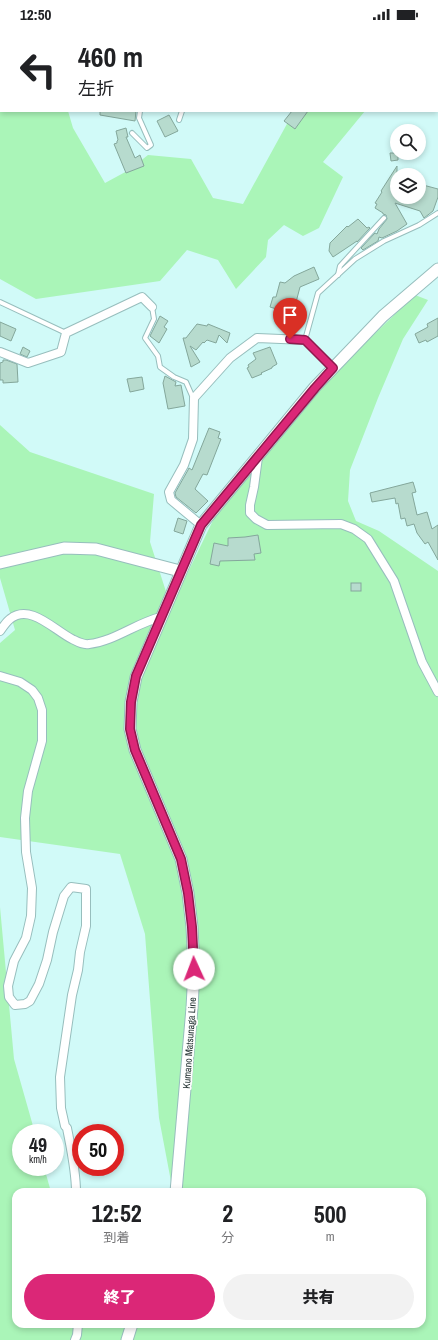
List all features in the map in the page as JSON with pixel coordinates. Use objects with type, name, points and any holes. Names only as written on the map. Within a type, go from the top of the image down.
[{"type":"main road","name":"Kumano Matsunaga Line","points":[[176,1188],[192,1008],[194,969],[192,927],[188,893],[181,859],[135,750],[130,729],[131,702],[136,676],[201,525],[333,368],[383,316],[438,269]]},
{"type":"main road","points":[[0,563],[64,548],[96,549],[180,571]]},
{"type":"main road","points":[[127,1340],[131,1328]]},
{"type":"street","points":[[0,352],[28,363],[61,352],[66,332],[142,297],[152,307]]},
{"type":"street","points":[[201,525],[171,500],[169,492],[184,465],[192,439],[194,398],[230,358],[257,338],[305,340]]},
{"type":"street","points":[[258,457],[250,513],[266,525],[341,524],[354,529],[368,540],[394,581],[422,662],[438,692]]},
{"type":"street","points":[[0,631],[9,619],[16,615],[26,614],[35,616],[67,637],[80,643],[88,644],[123,633],[147,620],[161,617]]},
{"type":"street","points":[[0,676],[20,682],[32,690],[38,698],[42,710],[42,741],[28,791],[25,818],[26,852],[32,888],[31,916],[26,938],[14,961],[8,986],[9,997],[15,1005],[25,1004],[30,1001],[39,984],[64,896],[71,887],[86,889],[86,926],[72,995],[60,1077],[61,1108],[75,1165],[76,1188]]},
{"type":"street","points":[[75,1340],[78,1328]]},
{"type":"lane","points":[[132,133],[147,148],[151,145],[139,118],[140,112]]},
{"type":"lane","points":[[179,120],[182,112]]},
{"type":"lane","points":[[333,368],[305,340],[318,293],[356,259],[384,241],[419,225],[438,214]]},
{"type":"lane","points":[[338,275],[340,266],[384,218]]},
{"type":"lane","points":[[0,302],[66,332]]},
{"type":"lane","points":[[152,307],[154,319],[145,338],[158,356],[160,367],[174,377],[186,382],[194,398]]},
{"type":"green space","points":[[0,112],[68,112],[73,128],[105,183],[129,170],[148,155],[191,159],[213,198],[243,204],[288,122],[295,112],[364,112],[323,162],[343,177],[319,228],[303,236],[284,225],[268,240],[266,257],[236,289],[218,260],[187,250],[160,281],[36,299],[0,279]]},
{"type":"green space","points":[[415,295],[428,300],[403,339],[378,398],[350,470],[348,501],[356,521],[379,531],[438,571],[438,1340],[0,1340],[0,907],[14,1059],[32,1124],[12,1124],[12,1176],[47,1176],[50,1188],[12,1188],[12,1328],[426,1328],[426,1188],[172,1188],[159,1118],[145,934],[120,854],[0,837],[0,643],[15,630],[0,578],[0,425],[30,452],[154,494],[150,542],[171,607],[220,506],[339,368]]},
{"type":"building","points":[[100,112],[136,112],[135,121],[100,115]]},
{"type":"building","points":[[291,112],[307,112],[295,129],[284,121]]},
{"type":"building","points":[[169,115],[178,131],[165,137],[157,121]]},
{"type":"building","points":[[126,128],[128,137],[126,137],[135,158],[140,155],[144,166],[126,173],[114,144],[117,143],[118,140],[116,131]]},
{"type":"building","points":[[390,177],[390,204],[396,204],[407,224],[397,231],[382,238],[379,237],[378,241],[363,250],[361,248],[375,233],[377,234],[387,219],[386,215],[375,208],[377,204],[375,203],[382,192],[381,191]]},
{"type":"building","points":[[426,186],[438,189],[438,197],[433,211],[424,218],[420,211],[398,204],[426,204]]},
{"type":"building","points":[[358,219],[367,228],[370,228],[357,242],[333,257],[329,251],[330,243],[347,226],[348,227]]},
{"type":"building","points":[[314,267],[319,279],[300,287],[295,306],[293,305],[289,319],[279,316],[280,310],[270,307],[273,297],[276,297],[280,282],[285,283],[294,276]]},
{"type":"building","points":[[160,316],[168,321],[164,327],[167,329],[159,343],[150,336]]},
{"type":"building","points":[[438,318],[438,336],[427,342],[426,340],[419,343],[415,334],[428,327],[427,324]]},
{"type":"building","points":[[0,322],[16,329],[11,341],[0,336]]},
{"type":"building","points":[[197,324],[207,326],[208,324],[230,333],[227,343],[219,335],[216,343],[207,340],[204,343],[203,342],[196,350],[190,346],[200,362],[191,367],[183,338],[186,338]]},
{"type":"building","points":[[23,347],[30,351],[27,357],[20,354]]},
{"type":"building","points":[[270,347],[277,364],[261,373],[262,374],[252,378],[247,368],[249,367],[248,365],[256,359],[253,353]]},
{"type":"building","points":[[3,360],[17,364],[18,382],[3,383],[3,380],[0,380],[0,363],[3,362]]},
{"type":"building","points":[[165,376],[176,382],[175,386],[181,385],[185,406],[168,409],[163,383]]},
{"type":"building","points":[[142,377],[144,389],[130,392],[127,379]]},
{"type":"building","points":[[209,428],[220,432],[218,438],[221,439],[207,475],[203,474],[195,489],[208,501],[196,513],[176,497],[175,493],[189,468],[192,470]]},
{"type":"building","points":[[413,482],[416,492],[412,493],[417,515],[427,512],[432,529],[438,525],[438,560],[428,542],[425,544],[417,533],[414,524],[407,526],[405,518],[401,519],[398,503],[396,504],[395,498],[372,502],[370,493]]},
{"type":"building","points":[[178,518],[187,521],[183,534],[174,531]]},
{"type":"building","points":[[258,535],[261,553],[254,554],[255,560],[220,561],[219,566],[210,564],[214,543],[228,546],[228,538]]},
{"type":"building","points":[[351,583],[361,583],[361,591],[351,591]]},
{"type":"route","points":[[194,969],[192,927],[188,893],[181,859],[135,750],[130,729],[131,702],[136,676],[201,525],[333,368],[305,340],[290,339]]}]
